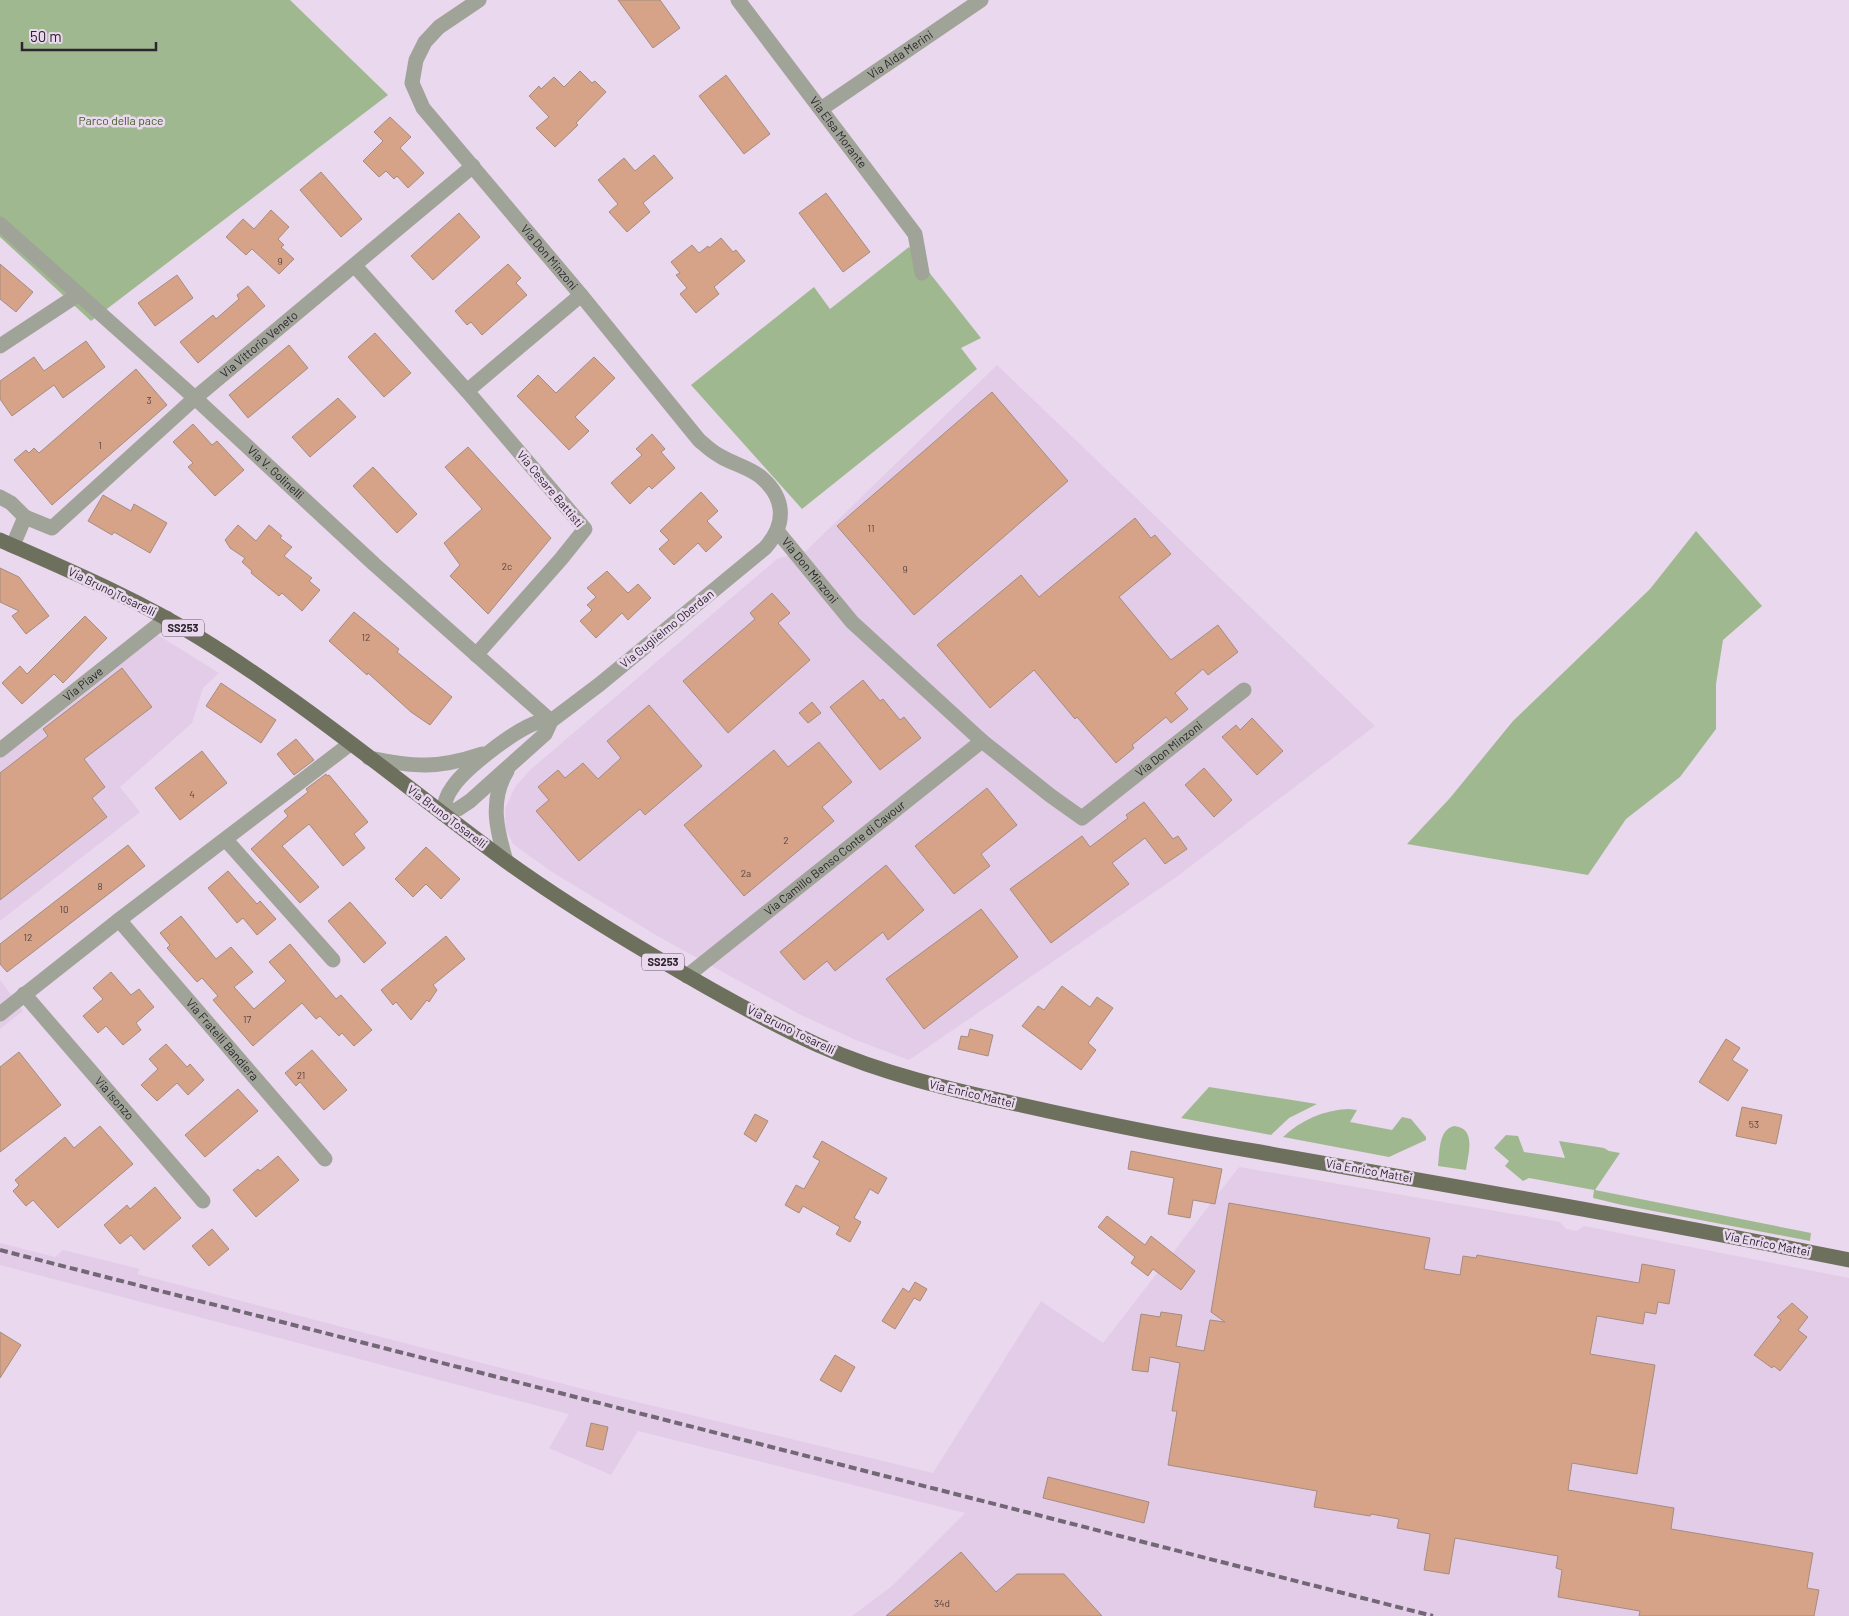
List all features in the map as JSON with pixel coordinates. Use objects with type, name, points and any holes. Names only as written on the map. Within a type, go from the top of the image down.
[{"type":"main road","name":"Via Bruno Tosarelli","points":[[6,543],[120,594],[167,618],[257,675],[506,861],[565,902],[687,976],[814,1043],[845,1057],[891,1073]]},
{"type":"main road","name":"Via Enrico Mattei","points":[[891,1073],[963,1093],[1129,1129],[1607,1212],[1849,1260]]},
{"type":"street","name":"Via Don Minzoni","points":[[479,0],[439,27],[425,42],[416,60],[412,83],[423,108],[581,295],[699,440],[721,457],[761,476],[774,491],[780,508],[781,520],[778,532],[852,622],[982,742],[1082,818],[1244,690]]},
{"type":"street","name":"Via Elsa Morante","points":[[738,0],[915,234],[922,273]]},
{"type":"street","name":"Via Alda Merini","points":[[821,109],[981,0]]},
{"type":"street","name":"Via Vittorio Veneto","points":[[25,517],[52,528],[195,398],[473,166]]},
{"type":"street","name":"Via V. Golinelli","points":[[0,224],[195,398],[374,564],[551,721]]},
{"type":"street","name":"Via Cesare Battisti","points":[[355,266],[467,391],[585,529],[476,655]]},
{"type":"street","points":[[0,346],[78,294]]},
{"type":"street","points":[[467,391],[581,295]]},
{"type":"street","points":[[0,497],[11,503],[25,517]]},
{"type":"street","name":"Via Bruno Tosarelli","points":[[6,543],[25,517]]},
{"type":"street","name":"Via Guglielmo Oberdan","points":[[551,721],[538,722],[512,736],[491,751],[451,788],[445,800],[443,814],[458,809],[470,801],[545,734],[551,721],[600,684],[765,548],[778,532]]},
{"type":"street","name":"Via Piave","points":[[0,750],[167,618]]},
{"type":"street","name":"Via Camillo Benso Conte di Cavour","points":[[687,976],[982,742]]},
{"type":"street","points":[[1,1010],[350,744]]},
{"type":"street","name":"Via Guglielmo Oberdan","points":[[369,758],[424,766],[448,764],[491,751]]},
{"type":"street","name":"Via Guglielmo Oberdan","points":[[506,861],[498,833],[496,810],[498,792],[509,767]]},
{"type":"street","points":[[226,840],[332,960]]},
{"type":"street","name":"Via Fratelli Bandiera","points":[[119,920],[325,1159]]},
{"type":"street","name":"Via Isonzo","points":[[24,994],[203,1201]]},
{"type":"shaded area","points":[[997,365],[1375,726],[1175,878],[909,1060],[856,1040],[801,1015],[661,938],[552,872],[513,844],[506,829],[505,809],[515,787],[530,770],[777,559],[806,551]]},
{"type":"shaded area","points":[[158,635],[219,673],[203,688],[192,723],[120,787],[140,812],[0,921],[0,757]]},
{"type":"shaded area","points":[[0,980],[23,1011],[0,1029]]},
{"type":"shaded area","points":[[1239,1167],[1560,1222],[1566,1229],[1577,1231],[1584,1226],[1849,1278],[1849,1616],[852,1616],[892,1586],[965,1513],[638,1431],[611,1475],[549,1448],[569,1414],[0,1265],[0,1243],[55,1257],[63,1250],[140,1269],[137,1274],[583,1389],[933,1473],[1041,1301],[1103,1343]]},
{"type":"green space","name":"Parco della pace","points":[[0,0],[290,0],[388,95],[91,321],[0,237]]},
{"type":"green space","points":[[909,247],[981,338],[961,348],[977,369],[802,509],[691,385],[814,287],[830,309]]},
{"type":"green space","points":[[1696,531],[1762,606],[1723,640],[1716,684],[1716,729],[1680,777],[1626,819],[1588,875],[1407,844],[1450,798],[1513,721],[1650,589]]},
{"type":"green space","points":[[1209,1087],[1317,1104],[1289,1118],[1271,1135],[1181,1118]]},
{"type":"green space","points":[[1357,1110],[1350,1122],[1392,1130],[1402,1117],[1411,1119],[1426,1137],[1426,1140],[1389,1157],[1283,1137],[1313,1117],[1330,1111]]},
{"type":"green space","points":[[1454,1126],[1466,1131],[1468,1137],[1469,1150],[1466,1170],[1438,1166],[1442,1137],[1449,1128]]},
{"type":"green space","points":[[1506,1135],[1518,1136],[1524,1152],[1565,1158],[1559,1141],[1604,1148],[1620,1153],[1595,1190],[1811,1233],[1810,1241],[1622,1205],[1593,1198],[1594,1190],[1529,1178],[1523,1181],[1505,1166],[1509,1161],[1494,1148]]},
{"type":"building","points":[[618,0],[660,0],[680,28],[653,48]]},
{"type":"building","points":[[580,71],[592,83],[595,81],[606,92],[576,123],[578,125],[555,147],[536,128],[549,117],[529,96],[539,86],[541,89],[554,77],[564,87]]},
{"type":"building","points":[[726,75],[770,134],[744,154],[699,96]]},
{"type":"building","points":[[390,117],[411,137],[400,148],[424,173],[408,188],[397,176],[394,179],[386,171],[379,177],[363,161],[383,141],[374,132]]},
{"type":"building","points":[[654,155],[673,178],[643,203],[650,212],[627,232],[609,212],[618,204],[598,180],[624,158],[635,171]]},
{"type":"building","points":[[321,172],[362,219],[341,237],[300,190]]},
{"type":"building","points":[[826,193],[870,252],[843,272],[799,213]]},
{"type":"building","points":[[271,210],[289,227],[278,239],[284,245],[281,247],[294,259],[279,274],[252,249],[246,255],[226,237],[243,219],[254,229]]},
{"type":"building","points":[[459,213],[480,237],[433,280],[411,256]]},
{"type":"building","points":[[721,238],[733,252],[736,250],[745,261],[714,287],[719,294],[696,313],[680,294],[687,288],[676,275],[680,273],[671,262],[692,245],[699,253],[708,246],[709,248]]},
{"type":"building","points":[[0,264],[33,292],[16,312],[0,299]]},
{"type":"building","points":[[508,264],[521,278],[516,283],[527,295],[482,335],[471,322],[467,325],[455,311]]},
{"type":"building","points":[[177,275],[193,298],[155,326],[138,303]]},
{"type":"building","points":[[248,286],[265,306],[198,363],[180,342],[213,315],[216,319],[239,299],[237,295]]},
{"type":"building","points":[[375,333],[411,373],[384,397],[348,357]]},
{"type":"building","points":[[86,341],[105,367],[63,398],[54,385],[12,416],[0,399],[0,381],[34,357],[44,371]]},
{"type":"building","points":[[289,345],[308,368],[248,418],[229,395]]},
{"type":"building","points":[[594,357],[615,378],[575,417],[589,431],[569,450],[517,396],[538,375],[556,393]]},
{"type":"building","points":[[136,369],[167,405],[52,505],[14,460],[26,450],[29,453],[34,448],[39,453]]},
{"type":"building","points":[[992,392],[1068,481],[914,615],[837,526]]},
{"type":"building","points":[[338,398],[356,417],[310,457],[292,437]]},
{"type":"building","points":[[193,424],[212,445],[217,441],[244,470],[215,496],[188,467],[193,463],[173,442]]},
{"type":"building","points":[[652,434],[665,449],[661,452],[675,468],[652,489],[649,486],[630,504],[611,483],[642,455],[636,449]]},
{"type":"building","points":[[468,447],[551,538],[488,614],[450,576],[460,565],[444,543],[482,509],[445,467]]},
{"type":"building","points":[[373,467],[417,514],[397,533],[353,486]]},
{"type":"building","points":[[701,492],[718,511],[707,521],[722,537],[706,552],[698,543],[674,565],[659,549],[669,540],[660,531]]},
{"type":"building","points":[[103,495],[131,511],[134,504],[167,523],[150,553],[114,532],[112,535],[88,521]]},
{"type":"building","points":[[1135,518],[1151,538],[1155,535],[1171,554],[1119,597],[1171,660],[1218,625],[1238,652],[1208,675],[1203,669],[1175,693],[1188,709],[1171,723],[1166,717],[1132,745],[1134,748],[1116,763],[1077,717],[1075,719],[1034,670],[990,708],[937,645],[1021,575],[1039,597]]},
{"type":"building","points":[[238,525],[256,541],[269,525],[282,536],[280,538],[292,547],[284,556],[312,578],[309,581],[320,590],[302,611],[282,593],[279,596],[251,573],[252,571],[242,562],[245,558],[230,548],[225,540]]},
{"type":"building","points":[[0,568],[19,577],[49,616],[26,634],[12,616],[19,611],[0,602]]},
{"type":"building","points":[[607,571],[628,593],[638,584],[651,598],[628,620],[622,613],[596,638],[580,621],[592,610],[587,605],[596,597],[587,588]]},
{"type":"building","points":[[772,593],[790,613],[778,623],[810,660],[728,733],[683,681],[755,619],[750,613]]},
{"type":"building","points":[[354,612],[399,649],[397,652],[452,697],[430,725],[411,712],[329,641]]},
{"type":"building","points":[[85,616],[107,638],[63,683],[54,674],[22,704],[2,683],[20,666],[27,674]]},
{"type":"building","points":[[122,668],[152,707],[84,759],[105,787],[92,798],[107,817],[0,900],[0,773],[48,736],[43,729]]},
{"type":"building","points":[[863,680],[880,701],[883,699],[900,720],[904,717],[921,738],[880,770],[830,707]]},
{"type":"building","points":[[221,683],[276,720],[261,743],[206,706]]},
{"type":"building","points":[[812,702],[821,713],[808,723],[799,713]]},
{"type":"building","points":[[649,705],[702,766],[645,815],[640,809],[579,861],[536,811],[549,800],[538,787],[558,770],[565,778],[583,763],[598,779],[621,758],[607,741]]},
{"type":"building","points":[[1252,718],[1283,751],[1257,775],[1222,737],[1236,725],[1240,730]]},
{"type":"building","points":[[296,739],[314,760],[294,775],[277,754]]},
{"type":"building","points":[[819,742],[852,782],[822,807],[834,821],[744,896],[684,825],[774,750],[788,767]]},
{"type":"building","points":[[202,751],[227,783],[180,820],[155,788]]},
{"type":"building","points":[[1204,768],[1232,800],[1214,817],[1185,785]]},
{"type":"building","points":[[326,774],[327,776],[329,775],[368,822],[354,834],[365,848],[343,866],[309,824],[282,846],[319,887],[300,903],[251,849],[288,816],[284,811],[308,792],[306,789]]},
{"type":"building","points":[[987,788],[1017,825],[981,854],[990,866],[954,894],[915,846]]},
{"type":"building","points":[[1144,802],[1173,839],[1178,836],[1187,849],[1165,864],[1145,838],[1112,863],[1129,884],[1051,943],[1010,889],[1082,836],[1090,847],[1128,818],[1126,815]]},
{"type":"building","points":[[128,845],[145,866],[7,972],[0,964],[0,944]]},
{"type":"building","points":[[426,847],[460,879],[441,899],[426,884],[413,897],[395,879]]},
{"type":"building","points":[[886,865],[924,910],[888,940],[883,932],[835,971],[827,961],[804,980],[780,952]]},
{"type":"building","points":[[228,871],[257,904],[260,901],[276,919],[257,935],[243,918],[237,923],[208,888]]},
{"type":"building","points":[[350,902],[386,943],[364,963],[328,921]]},
{"type":"building","points":[[981,909],[1018,957],[924,1029],[886,979]]},
{"type":"building","points":[[181,916],[216,959],[231,947],[253,972],[234,987],[254,1009],[286,981],[269,962],[290,944],[336,999],[341,995],[372,1030],[354,1046],[342,1033],[339,1036],[320,1016],[316,1019],[302,1003],[253,1046],[213,1000],[218,996],[202,978],[197,982],[167,948],[170,945],[160,933]]},
{"type":"building","points":[[446,936],[465,959],[433,985],[437,990],[429,1002],[427,1000],[411,1020],[396,1002],[393,1005],[381,990]]},
{"type":"building","points":[[111,972],[131,995],[139,989],[154,1007],[136,1023],[141,1030],[123,1045],[106,1026],[98,1033],[83,1016],[103,999],[93,988]]},
{"type":"building","points":[[1062,986],[1090,1007],[1097,997],[1113,1008],[1088,1043],[1096,1050],[1081,1070],[1022,1026],[1038,1006],[1044,1010]]},
{"type":"building","points":[[970,1029],[993,1035],[988,1056],[958,1049],[961,1036],[968,1037]]},
{"type":"building","points":[[1726,1039],[1740,1048],[1732,1060],[1748,1070],[1728,1101],[1699,1082]]},
{"type":"building","points":[[166,1044],[187,1067],[190,1064],[204,1080],[188,1095],[177,1083],[157,1101],[141,1085],[158,1069],[149,1059]]},
{"type":"building","points":[[312,1050],[347,1090],[324,1110],[300,1082],[296,1086],[285,1073]]},
{"type":"building","points":[[19,1052],[61,1105],[0,1152],[0,1067]]},
{"type":"building","points":[[238,1089],[258,1111],[205,1157],[185,1135]]},
{"type":"building","points":[[1742,1107],[1782,1115],[1776,1144],[1736,1136]]},
{"type":"building","points":[[755,1114],[768,1121],[756,1142],[744,1134]]},
{"type":"building","points":[[100,1126],[133,1164],[58,1228],[33,1200],[26,1206],[13,1191],[19,1185],[15,1180],[65,1137],[74,1148]]},
{"type":"building","points":[[822,1141],[887,1178],[878,1194],[870,1189],[854,1218],[861,1222],[850,1242],[836,1234],[840,1227],[803,1206],[799,1213],[785,1205],[796,1185],[804,1189],[820,1161],[813,1157]]},
{"type":"building","points":[[1131,1151],[1222,1169],[1215,1204],[1193,1200],[1190,1218],[1168,1214],[1174,1178],[1128,1169]]},
{"type":"building","points":[[278,1156],[299,1180],[256,1217],[233,1190],[258,1169],[260,1171]]},
{"type":"building","points":[[155,1187],[181,1218],[144,1250],[131,1235],[120,1244],[104,1225],[127,1205],[130,1209]]},
{"type":"building","points":[[1229,1203],[1430,1238],[1424,1269],[1460,1275],[1463,1256],[1476,1258],[1477,1255],[1639,1283],[1642,1264],[1675,1270],[1669,1304],[1658,1302],[1656,1314],[1645,1312],[1643,1324],[1597,1316],[1590,1354],[1655,1365],[1637,1474],[1572,1463],[1568,1490],[1674,1508],[1671,1529],[1813,1553],[1807,1588],[1819,1590],[1814,1616],[1639,1616],[1640,1611],[1558,1597],[1562,1570],[1556,1568],[1558,1556],[1455,1538],[1449,1574],[1424,1570],[1430,1534],[1397,1528],[1399,1519],[1314,1507],[1317,1491],[1168,1465],[1177,1411],[1172,1411],[1180,1363],[1150,1357],[1148,1372],[1132,1370],[1141,1314],[1160,1317],[1161,1312],[1182,1315],[1176,1346],[1204,1351],[1210,1320],[1225,1322],[1211,1312]]},
{"type":"building","points":[[1107,1216],[1145,1245],[1151,1236],[1195,1271],[1181,1290],[1153,1269],[1148,1276],[1131,1263],[1135,1257],[1098,1227]]},
{"type":"building","points":[[212,1229],[229,1249],[209,1266],[192,1246]]},
{"type":"building","points":[[915,1282],[927,1289],[920,1301],[914,1298],[895,1329],[882,1321],[903,1288],[909,1292]]},
{"type":"building","points":[[1792,1303],[1808,1317],[1798,1330],[1807,1337],[1780,1371],[1774,1366],[1772,1368],[1754,1355],[1781,1320],[1777,1317]]},
{"type":"building","points":[[0,1332],[21,1345],[0,1378]]},
{"type":"building","points":[[835,1355],[855,1367],[841,1392],[820,1380]]},
{"type":"building","points":[[591,1423],[608,1427],[603,1450],[586,1446]]},
{"type":"building","points":[[1048,1477],[1149,1502],[1144,1523],[1043,1498]]},
{"type":"building","points":[[961,1552],[996,1592],[1017,1574],[1064,1574],[1102,1616],[886,1616]]},
{"type":"railway","points":[[0,1250],[1433,1616]]}]
